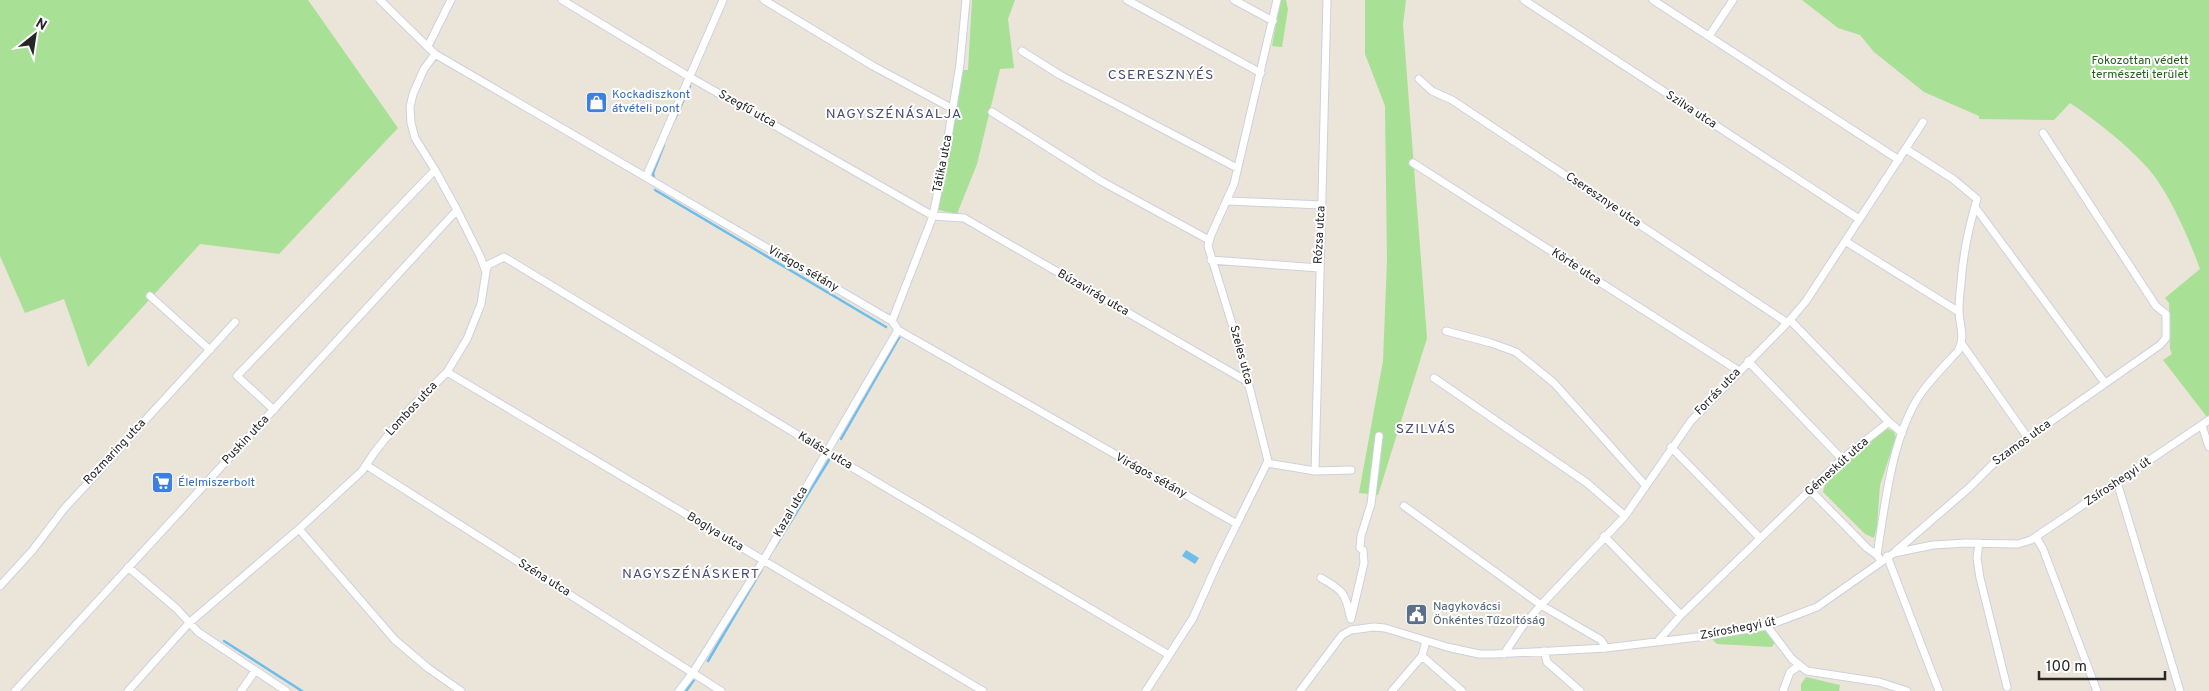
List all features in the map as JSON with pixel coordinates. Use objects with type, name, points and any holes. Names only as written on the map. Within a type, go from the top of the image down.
[{"type":"street","name":"Virágos sétány","points":[[380,0],[435,54],[892,321],[898,330],[1237,524]]},
{"type":"street","points":[[428,46],[452,0]]},
{"type":"street","name":"Szegfű utca","points":[[562,0],[688,76],[933,216]]},
{"type":"street","points":[[646,177],[688,76],[723,0]]},
{"type":"street","points":[[764,0],[873,66],[953,109]]},
{"type":"street","name":"Tátika utca","points":[[892,321],[933,216],[960,64],[966,0]]},
{"type":"street","points":[[1127,0],[1261,73]]},
{"type":"street","points":[[1234,0],[1273,21]]},
{"type":"street","points":[[992,112],[1101,181],[1209,240],[1228,201],[1238,168],[1277,0]]},
{"type":"street","name":"Rózsa utca","points":[[1315,471],[1327,0]]},
{"type":"street","name":"Szilva utca","points":[[1524,0],[1858,219]]},
{"type":"street","points":[[1653,0],[1899,160]]},
{"type":"street","points":[[1708,36],[1733,0]]},
{"type":"street","points":[[1022,51],[1060,75],[1238,168]]},
{"type":"street","points":[[435,54],[417,82],[410,107],[411,123],[415,138],[457,210],[486,272]]},
{"type":"street","name":"Cseresznye utca","points":[[1419,80],[1432,91],[1452,100],[1788,321],[1889,422]]},
{"type":"street","name":"Forrás utca","points":[[1504,654],[1541,605],[1604,536],[1625,516],[1690,421],[1806,301],[1923,122]]},
{"type":"street","name":"Szamos utca","points":[[1891,554],[1970,487],[1999,458],[2160,345],[2166,338],[2166,314],[2156,306],[2043,133]]},
{"type":"street","points":[[1879,558],[1891,474],[1902,433],[1921,393],[1962,344],[1963,335],[1959,312],[1961,280],[1970,222],[1977,199],[1953,179],[1906,149]]},
{"type":"street","name":"Körte utca","points":[[1413,163],[1739,371]]},
{"type":"street","points":[[274,410],[237,376],[435,170]]},
{"type":"street","points":[[1228,201],[1322,205]]},
{"type":"street","points":[[1975,207],[2105,383]]},
{"type":"street","name":"Puskin utca","points":[[15,691],[457,210]]},
{"type":"street","name":"Búzavirág utca","points":[[933,216],[964,218],[1248,382]]},
{"type":"street","name":"Szeles utca","points":[[1209,240],[1211,260],[1231,319],[1267,451],[1267,463]]},
{"type":"street","points":[[1845,241],[1959,312]]},
{"type":"street","name":"Kalász utca","points":[[486,272],[488,264],[504,257],[826,452],[1169,655]]},
{"type":"street","points":[[1211,260],[1319,268]]},
{"type":"street","name":"Lombos utca","points":[[128,691],[189,623],[352,481],[405,414],[447,372],[467,339],[481,304],[486,272]]},
{"type":"street","points":[[150,296],[210,350]]},
{"type":"street","name":"Rozmaring utca","points":[[0,586],[32,551],[64,509],[235,322]]},
{"type":"street","name":"Kazal utca","points":[[679,691],[692,674],[762,561],[898,330]]},
{"type":"street","points":[[1446,332],[1491,343],[1516,352],[1554,383],[1646,486]]},
{"type":"street","points":[[1962,344],[2028,438]]},
{"type":"street","points":[[1748,361],[1842,460]]},
{"type":"street","name":"Boglya utca","points":[[447,372],[983,691]]},
{"type":"street","points":[[1434,378],[1587,483],[1625,516]]},
{"type":"street","name":"Zsíroshegyi út","points":[[1347,632],[1370,628],[1385,628],[1426,642],[1479,654],[1504,654],[1606,648],[1766,626],[1822,604],[1879,558],[1891,554],[1933,545],[2018,544],[2036,537],[2209,420]]},
{"type":"street","points":[[1889,422],[1902,433]]},
{"type":"street","name":"Gémeskút utca","points":[[1657,642],[1681,615],[1842,460],[1889,422]]},
{"type":"street","points":[[2202,426],[2209,447]]},
{"type":"street","points":[[1300,691],[1337,641],[1347,632],[1364,563],[1363,550],[1360,548],[1361,536],[1371,504],[1380,436]]},
{"type":"street","points":[[1671,447],[1760,538]]},
{"type":"street","points":[[1146,691],[1193,618],[1267,463],[1315,471],[1351,470]]},
{"type":"street","name":"Széna utca","points":[[366,465],[721,691]]},
{"type":"street","points":[[2118,482],[2180,691]]},
{"type":"street","points":[[1811,491],[1879,558]]},
{"type":"street","points":[[1404,506],[1541,605],[1597,636],[1606,648]]},
{"type":"street","points":[[299,529],[395,640],[428,668],[461,691]]},
{"type":"street","points":[[1604,536],[1681,615]]},
{"type":"street","points":[[2036,537],[2043,549],[2097,691]]},
{"type":"street","points":[[1979,543],[1977,558],[1980,578],[2007,687]]},
{"type":"street","points":[[1891,554],[1939,691]]},
{"type":"street","points":[[128,567],[177,609],[198,632],[286,691]]},
{"type":"street","points":[[1321,578],[1342,590],[1348,604],[1351,619]]},
{"type":"street","points":[[1766,626],[1797,665],[1812,672],[1880,682],[1907,691]]},
{"type":"street","points":[[1392,691],[1422,656],[1426,642]]},
{"type":"street","points":[[1544,652],[1547,662],[1580,691]]},
{"type":"street","points":[[1422,656],[1462,691]]},
{"type":"street","points":[[1784,691],[1790,672],[1797,665]]},
{"type":"street","points":[[242,691],[255,670]]},
{"type":"street","points":[[1880,682],[1881,691]]},
{"type":"green space","points":[[0,0],[308,0],[398,128],[279,254],[200,244],[88,367],[64,299],[25,313],[0,256]]},
{"type":"green space","points":[[972,0],[1015,0],[1008,19],[1014,68],[1000,69],[977,164],[957,214],[938,210],[962,70],[968,70]]},
{"type":"green space","points":[[1275,0],[1286,0],[1288,9],[1282,47],[1272,46],[1279,7]]},
{"type":"green space","points":[[1365,0],[1406,0],[1403,24],[1427,338],[1378,495],[1359,493],[1383,361],[1387,261],[1385,106],[1365,54]]},
{"type":"green space","name":"Fokozottan védett természeti terület","points":[[1802,0],[2209,0],[2209,415],[2207,417],[2163,360],[2172,354],[2170,349],[2169,303],[2165,298],[2200,269],[2184,228],[2169,199],[2153,174],[2144,164],[2109,132],[2070,103],[2054,120],[1979,119],[1979,116],[1924,92],[1874,52],[1860,35],[1838,28]]},
{"type":"green space","points":[[1887,428],[1894,432],[1896,437],[1880,485],[1877,526],[1874,538],[1865,534],[1823,492],[1826,484],[1840,466]]},
{"type":"green space","points":[[1764,628],[1775,642],[1772,647],[1717,644],[1710,637]]},
{"type":"green space","points":[[1806,677],[1840,685],[1839,691],[1801,691],[1801,684]]},
{"type":"water","points":[[1186,550],[1199,558],[1195,564],[1182,556]]},
{"type":"waterway","points":[[675,119],[690,86]]},
{"type":"waterway","points":[[654,178],[653,173],[664,145]]},
{"type":"waterway","points":[[655,190],[886,327]]},
{"type":"waterway","points":[[841,439],[900,336]]},
{"type":"waterway","points":[[775,547],[829,460]]},
{"type":"waterway","points":[[708,661],[762,569]]},
{"type":"waterway","points":[[224,641],[302,691]]},
{"type":"waterway","points":[[686,691],[694,680]]},
{"type":"place","name":"Kockadiszkont átvételi pont","points":[[596,102]]},
{"type":"place","name":"Élelmiszerbolt","points":[[162,483]]},
{"type":"place","name":"Nagykovácsi Önkéntes Tűzoltóság","points":[[1417,614]]},
{"type":"district","name":"CSERESZNYÉS","points":[[1161,75]]},
{"type":"district","name":"NAGYSZÉNÁSALJA","points":[[894,114]]},
{"type":"district","name":"SZILVÁS","points":[[1426,429]]},
{"type":"district","name":"NAGYSZÉNÁSKERT","points":[[691,574]]}]
